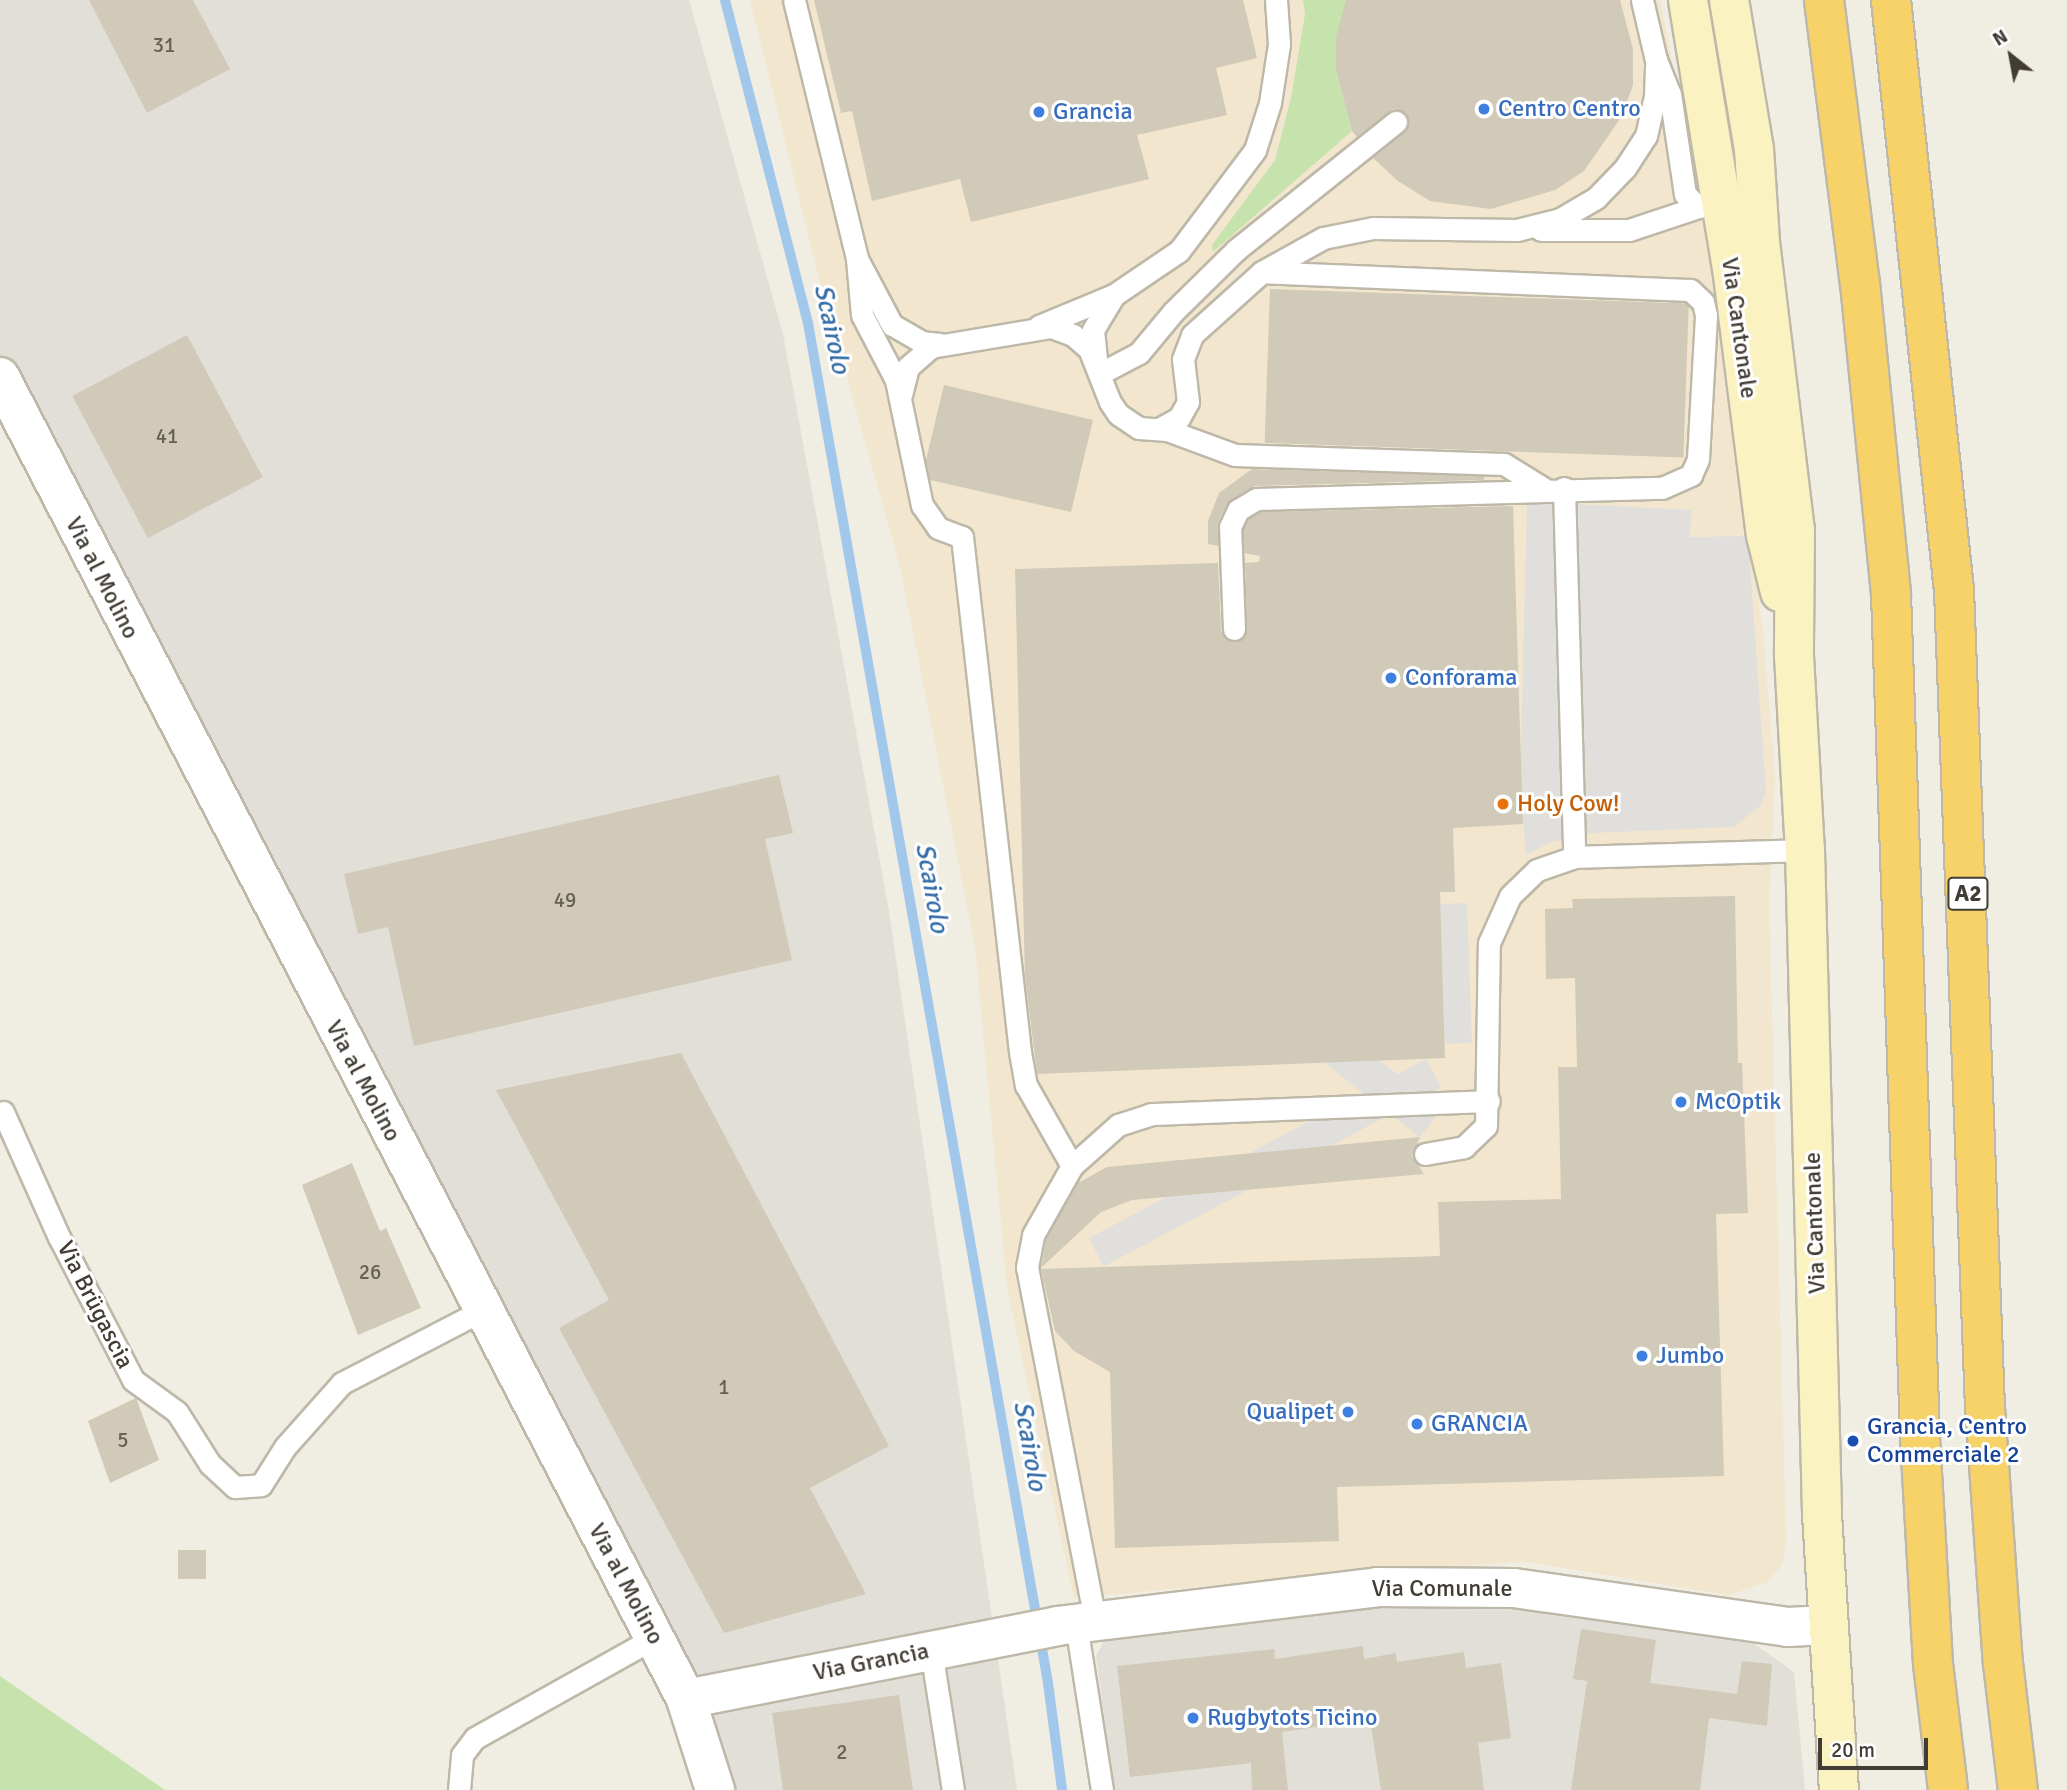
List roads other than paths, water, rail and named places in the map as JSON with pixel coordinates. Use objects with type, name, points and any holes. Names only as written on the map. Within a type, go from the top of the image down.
[{"type":"highway","points":[[1825,0],[1860,283],[1891,593],[1920,1438],[1933,1664],[1948,1790]]},
{"type":"highway","name":"A2","points":[[1891,0],[1954,590],[1985,1408],[2003,1663],[2018,1790]]},
{"type":"main road","name":"Via Cantonale","points":[[1688,0],[1710,205],[1766,535],[1794,656]]},
{"type":"main road","name":"Via Cantonale","points":[[1729,0],[1754,149],[1760,242],[1795,530],[1794,656],[1805,850],[1827,1625],[1839,1790]]},
{"type":"street","name":"Via al Molino","points":[[0,377],[686,1699],[715,1790]]},
{"type":"street","name":"Via Comunale","points":[[1076,1623],[1404,1587],[1514,1588],[1788,1627],[1827,1625]]},
{"type":"street","name":"Via Grancia","points":[[686,1699],[1007,1634],[1076,1623]]},
{"type":"lane","points":[[794,0],[857,259],[862,315],[891,367],[901,397],[927,517],[938,528],[962,537],[1020,1052],[1026,1085],[1072,1167]]},
{"type":"lane","points":[[857,259],[892,324],[922,342],[940,344],[1038,326],[1114,295],[1179,251],[1255,150],[1270,103],[1279,44],[1276,0]]},
{"type":"lane","points":[[1642,0],[1656,60],[1670,94],[1685,194],[1710,205]]},
{"type":"lane","points":[[1517,230],[1560,219],[1612,185],[1646,136],[1652,117],[1656,60]]},
{"type":"lane","points":[[1099,366],[1139,353],[1173,312],[1236,250],[1396,122]]},
{"type":"lane","points":[[1159,429],[1179,418],[1188,402],[1183,359],[1192,335],[1262,272],[1324,238],[1346,232],[1629,230],[1710,205],[1739,206],[1760,242]]},
{"type":"lane","points":[[1234,629],[1230,527],[1238,510],[1256,499],[1553,488],[1662,488],[1691,475],[1698,458],[1706,315],[1703,302],[1694,292],[1262,272]]},
{"type":"lane","points":[[1114,295],[1093,330],[1099,366],[1118,414],[1139,428],[1159,429],[1235,455],[1504,464],[1553,488]]},
{"type":"lane","points":[[1038,326],[1073,335],[1099,366]]},
{"type":"lane","points":[[901,397],[908,367],[940,344]]},
{"type":"lane","points":[[1553,488],[1574,857]]},
{"type":"lane","points":[[1425,1154],[1464,1147],[1476,1139],[1486,1126],[1489,1101],[1491,933],[1519,885],[1549,863],[1574,857],[1805,850]]},
{"type":"lane","points":[[1102,1790],[1027,1267],[1033,1235],[1072,1167],[1118,1125],[1151,1114],[1489,1101]]},
{"type":"lane","name":"Via Brügascia","points":[[3,1112],[59,1237],[133,1380],[177,1412],[210,1464],[235,1487],[261,1485],[285,1447],[342,1383],[483,1310]]},
{"type":"lane","points":[[459,1790],[462,1755],[475,1738],[654,1638]]},
{"type":"lane","points":[[931,1650],[953,1790]]},
{"type":"waterway","name":"Scairolo","points":[[725,0],[808,323],[1048,1683],[1062,1790]]},
{"type":"place","name":"Centro Centro","points":[[1484,109]]},
{"type":"place","name":"Grancia","points":[[1039,112]]},
{"type":"place","name":"Conforama","points":[[1391,678]]},
{"type":"place","name":"Holy Cow!","points":[[1503,804]]},
{"type":"place","name":"McOptik","points":[[1681,1102]]},
{"type":"place","name":"Jumbo","points":[[1642,1356]]},
{"type":"place","name":"Qualipet","points":[[1348,1412]]},
{"type":"place","name":"GRANCIA","points":[[1417,1424]]},
{"type":"place","name":"Grancia, Centro Commerciale 2","points":[[1853,1441]]},
{"type":"place","name":"Rugbytots Ticino","points":[[1193,1718]]}]
